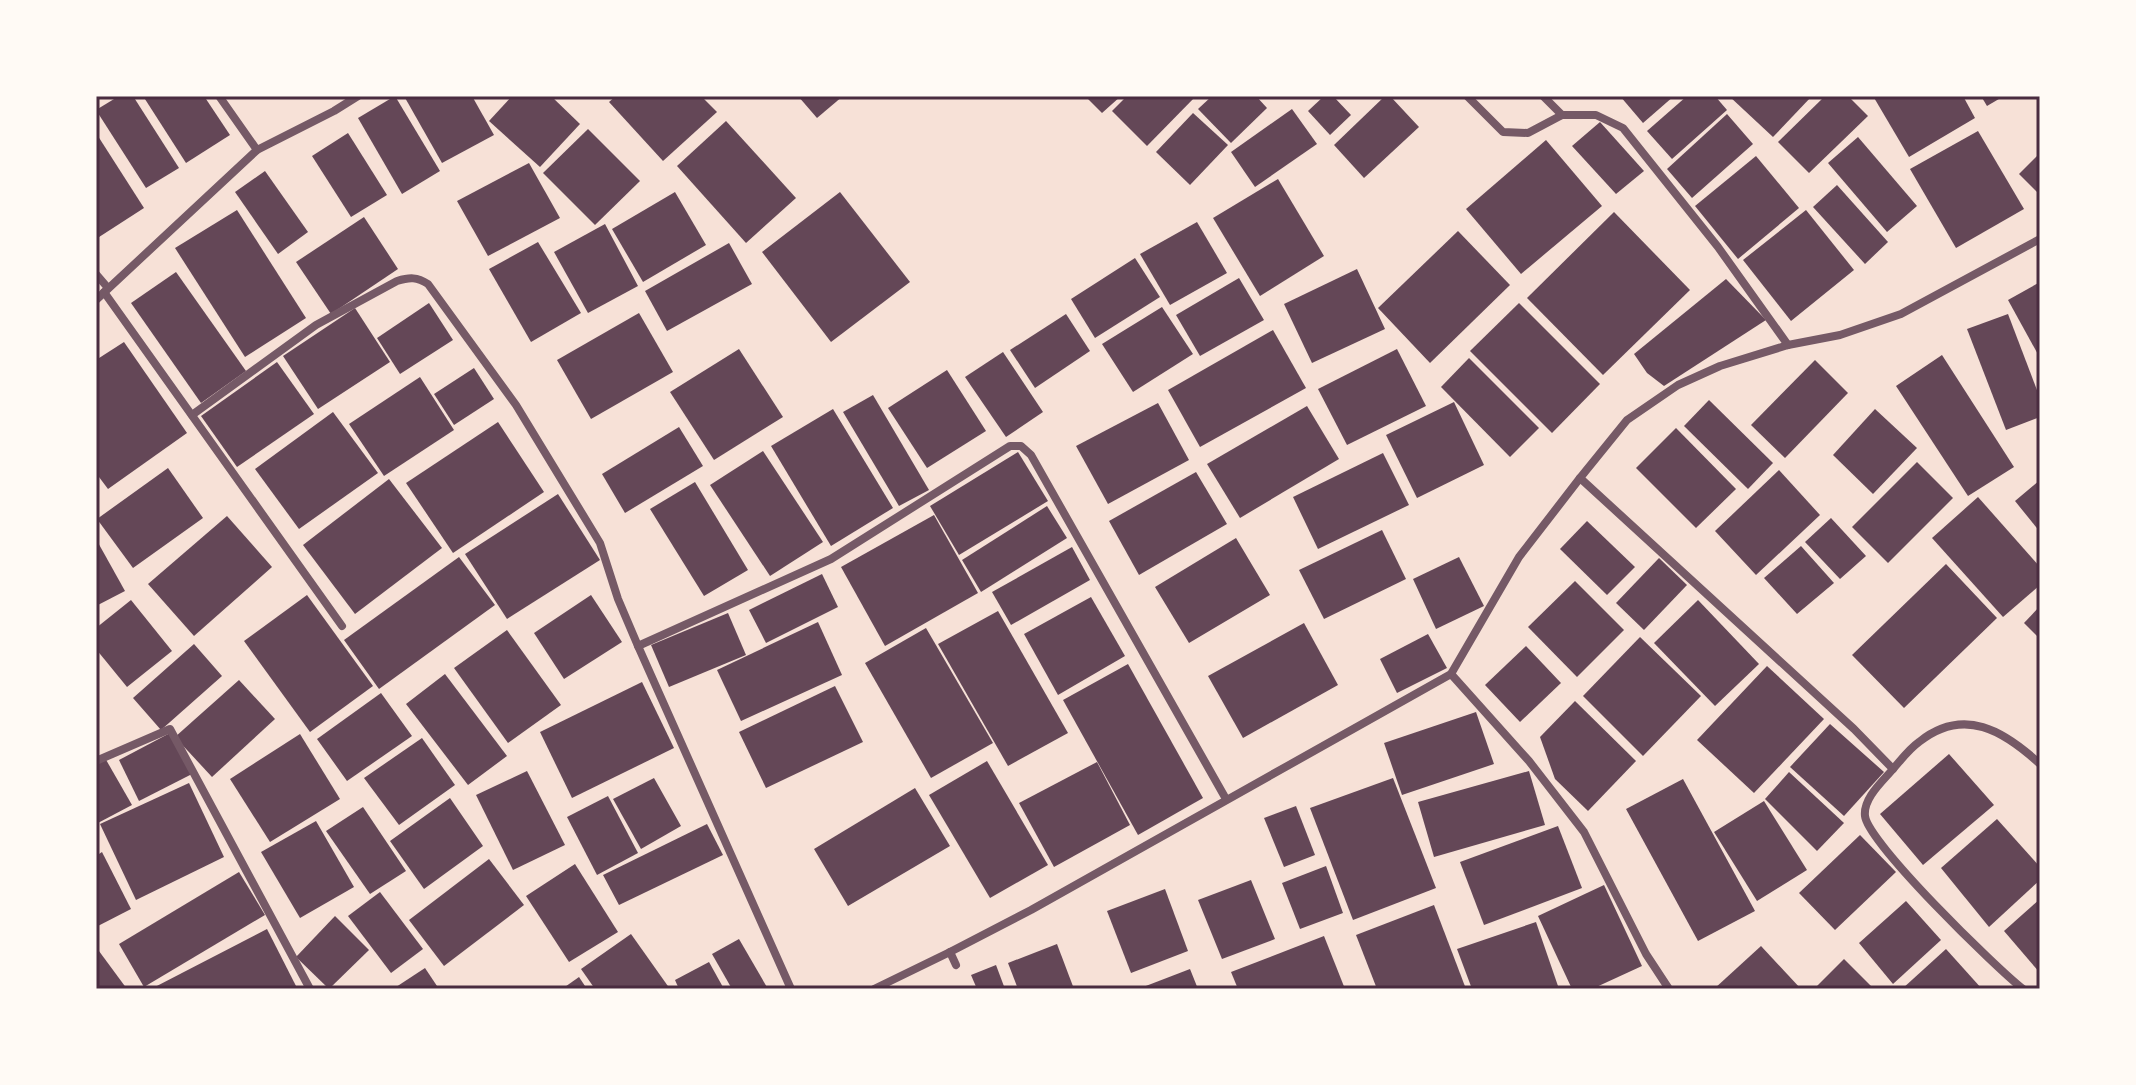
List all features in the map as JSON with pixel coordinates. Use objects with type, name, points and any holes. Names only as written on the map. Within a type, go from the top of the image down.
[{"type":"street","points":[[219,96],[257,150]]},
{"type":"street","points":[[96,300],[257,150],[358,96]]},
{"type":"street","points":[[1467,96],[1503,132],[1528,133],[1562,115],[1596,115],[1623,128],[1718,247],[1788,345]]},
{"type":"street","points":[[1543,96],[1562,115]]},
{"type":"street","points":[[874,989],[1031,910],[1451,674],[1519,557],[1580,478],[1627,420],[1678,385],[1720,366],[1788,345],[1840,335],[1901,314],[2040,239]]},
{"type":"street","points":[[96,274],[342,626]]},
{"type":"street","points":[[192,415],[316,325],[397,281],[408,277],[419,278],[428,284],[516,405],[600,543],[618,599],[638,646],[791,989]]},
{"type":"street","points":[[638,646],[831,559],[1010,446],[1021,446],[1031,455],[1226,799]]},
{"type":"street","points":[[1580,478],[1854,729],[1893,769]]},
{"type":"street","points":[[1451,674],[1529,761],[1584,832],[1646,954],[1669,989]]},
{"type":"street","points":[[2023,989],[1888,854],[1869,828],[1865,816],[1866,805],[1876,788],[1917,742],[1940,728],[1957,724],[1977,725],[1995,731],[2020,745],[2040,764]]},
{"type":"street","points":[[96,761],[170,729],[310,989]]},
{"type":"street","points":[[950,952],[956,965]]},
{"type":"building","points":[[119,96],[133,96],[179,168],[146,188],[96,110]]},
{"type":"building","points":[[143,96],[204,96],[230,135],[186,163]]},
{"type":"building","points":[[395,96],[440,171],[402,194],[358,118]]},
{"type":"building","points":[[404,96],[472,96],[494,135],[442,163]]},
{"type":"building","points":[[512,96],[551,96],[580,124],[540,167],[489,121]]},
{"type":"building","points":[[616,96],[701,96],[717,112],[663,161],[609,102]]},
{"type":"building","points":[[798,96],[843,96],[817,118]]},
{"type":"building","points":[[1085,96],[1121,96],[1102,113]]},
{"type":"building","points":[[1127,96],[1196,96],[1147,146],[1112,111]]},
{"type":"building","points":[[1212,96],[1256,96],[1267,108],[1231,143],[1198,109]]},
{"type":"building","points":[[1324,96],[1333,96],[1351,115],[1330,135],[1308,111]]},
{"type":"building","points":[[1385,96],[1390,96],[1419,127],[1364,178],[1334,145]]},
{"type":"building","points":[[1620,96],[1674,96],[1643,123]]},
{"type":"building","points":[[1687,96],[1715,96],[1727,110],[1672,159],[1647,131]]},
{"type":"building","points":[[1729,96],[1812,96],[1773,137]]},
{"type":"building","points":[[1825,96],[1848,96],[1868,116],[1809,173],[1778,142]]},
{"type":"building","points":[[1873,96],[1963,96],[1975,118],[1909,157]]},
{"type":"building","points":[[1981,96],[2004,96],[1987,106]]},
{"type":"building","points":[[1292,109],[1317,144],[1255,187],[1231,152]]},
{"type":"building","points":[[1193,113],[1228,145],[1190,185],[1156,152]]},
{"type":"building","points":[[1727,114],[1753,144],[1692,198],[1667,169]]},
{"type":"building","points":[[726,121],[796,198],[746,243],[677,166]]},
{"type":"building","points":[[1600,122],[1644,171],[1616,194],[1572,146]]},
{"type":"building","points":[[588,129],[640,181],[595,225],[543,173]]},
{"type":"building","points":[[1978,131],[2024,209],[1956,248],[1910,169]]},
{"type":"building","points":[[96,133],[144,208],[96,239]]},
{"type":"building","points":[[348,133],[387,195],[351,217],[312,156]]},
{"type":"building","points":[[1858,137],[1917,206],[1887,232],[1828,163]]},
{"type":"building","points":[[1546,140],[1602,206],[1521,274],[1466,209]]},
{"type":"building","points":[[2040,153],[2040,195],[2019,174]]},
{"type":"building","points":[[1756,156],[1799,208],[1738,259],[1695,206]]},
{"type":"building","points":[[529,163],[560,218],[488,256],[457,201]]},
{"type":"building","points":[[265,171],[308,232],[278,254],[235,192]]},
{"type":"building","points":[[1278,179],[1324,256],[1260,296],[1213,218]]},
{"type":"building","points":[[1837,185],[1888,242],[1865,264],[1813,207]]},
{"type":"building","points":[[675,192],[706,245],[643,282],[612,229]]},
{"type":"building","points":[[840,192],[910,282],[831,342],[762,252]]},
{"type":"building","points":[[237,210],[306,318],[245,357],[175,248]]},
{"type":"building","points":[[1806,210],[1854,270],[1791,321],[1743,260]]},
{"type":"building","points":[[1614,212],[1690,290],[1603,375],[1527,298]]},
{"type":"building","points":[[364,217],[398,269],[331,314],[296,262]]},
{"type":"building","points":[[1197,222],[1227,273],[1170,305],[1140,254]]},
{"type":"building","points":[[605,224],[638,286],[588,313],[554,252]]},
{"type":"building","points":[[1458,231],[1510,285],[1430,363],[1378,308]]},
{"type":"building","points":[[538,242],[581,313],[531,342],[489,269]]},
{"type":"building","points":[[729,243],[752,284],[667,331],[645,291]]},
{"type":"building","points":[[1135,258],[1160,297],[1095,338],[1071,299]]},
{"type":"building","points":[[1357,269],[1385,329],[1312,363],[1284,304]]},
{"type":"building","points":[[176,272],[246,371],[201,403],[131,303]]},
{"type":"building","points":[[1239,278],[1264,320],[1200,356],[1176,315]]},
{"type":"building","points":[[1726,279],[1766,320],[1664,386],[1647,373],[1634,354]]},
{"type":"building","points":[[2040,282],[2040,358],[2008,300]]},
{"type":"building","points":[[429,303],[453,340],[400,374],[377,338]]},
{"type":"building","points":[[1519,303],[1600,384],[1552,433],[1470,351]]},
{"type":"building","points":[[1162,307],[1193,354],[1133,392],[1102,344]]},
{"type":"building","points":[[355,308],[390,362],[318,409],[283,356]]},
{"type":"building","points":[[639,313],[673,372],[591,419],[557,360]]},
{"type":"building","points":[[1066,314],[1090,351],[1035,388],[1010,350]]},
{"type":"building","points":[[2008,314],[2040,398],[2040,417],[2006,430],[1967,329]]},
{"type":"building","points":[[1273,330],[1306,388],[1200,447],[1168,390]]},
{"type":"building","points":[[124,342],[187,433],[108,489],[96,473],[96,360]]},
{"type":"building","points":[[739,349],[783,417],[714,460],[670,392]]},
{"type":"building","points":[[1397,349],[1426,406],[1347,445],[1318,389]]},
{"type":"building","points":[[1003,352],[1043,412],[1006,437],[965,377]]},
{"type":"building","points":[[1942,355],[2014,467],[1968,496],[1896,386]]},
{"type":"building","points":[[1469,358],[1539,428],[1510,457],[1441,387]]},
{"type":"building","points":[[1815,360],[1848,393],[1785,458],[1751,425]]},
{"type":"building","points":[[277,362],[314,414],[237,467],[201,416]]},
{"type":"building","points":[[474,368],[494,399],[454,425],[434,394]]},
{"type":"building","points":[[947,370],[986,431],[927,468],[888,408]]},
{"type":"building","points":[[420,377],[454,430],[384,476],[349,424]]},
{"type":"building","points":[[873,395],[929,490],[899,506],[843,412]]},
{"type":"building","points":[[1709,400],[1773,463],[1748,489],[1684,426]]},
{"type":"building","points":[[1454,402],[1484,465],[1417,498],[1386,435]]},
{"type":"building","points":[[1158,403],[1189,460],[1108,504],[1076,446]]},
{"type":"building","points":[[1307,406],[1339,459],[1240,518],[1207,464]]},
{"type":"building","points":[[833,409],[893,508],[831,546],[771,446]]},
{"type":"building","points":[[1875,409],[1917,448],[1873,494],[1833,455]]},
{"type":"building","points":[[333,412],[378,473],[299,529],[255,469]]},
{"type":"building","points":[[498,422],[544,492],[453,553],[406,483]]},
{"type":"building","points":[[679,427],[703,466],[625,513],[602,474]]},
{"type":"building","points":[[1676,428],[1736,489],[1696,528],[1636,468]]},
{"type":"building","points":[[763,451],[823,542],[770,576],[710,485]]},
{"type":"building","points":[[1018,452],[1048,501],[959,555],[930,506]]},
{"type":"building","points":[[1383,453],[1409,505],[1318,549],[1293,497]]},
{"type":"building","points":[[1917,462],[1953,498],[1888,563],[1852,527]]},
{"type":"building","points":[[168,468],[203,518],[133,568],[97,519]]},
{"type":"building","points":[[1779,470],[1820,515],[1756,575],[1715,531]]},
{"type":"building","points":[[1196,472],[1227,524],[1139,575],[1109,521]]},
{"type":"building","points":[[389,479],[442,548],[355,614],[303,545]]},
{"type":"building","points":[[2040,480],[2040,532],[2015,501]]},
{"type":"building","points":[[695,482],[748,570],[704,596],[650,509]]},
{"type":"building","points":[[558,494],[600,560],[507,619],[465,554]]},
{"type":"building","points":[[1978,497],[2040,567],[2040,585],[2003,617],[1932,538]]},
{"type":"building","points":[[1047,506],[1067,538],[981,592],[962,560]]},
{"type":"building","points":[[934,515],[978,593],[885,646],[841,567]]},
{"type":"building","points":[[227,516],[272,567],[194,636],[148,584]]},
{"type":"building","points":[[1831,518],[1866,556],[1840,579],[1805,542]]},
{"type":"building","points":[[1587,521],[1635,567],[1607,595],[1560,549]]},
{"type":"building","points":[[1382,530],[1406,579],[1324,619],[1299,570]]},
{"type":"building","points":[[1236,538],[1270,595],[1189,643],[1155,587]]},
{"type":"building","points":[[96,539],[125,591],[96,606]]},
{"type":"building","points":[[1801,546],[1834,583],[1797,614],[1764,578]]},
{"type":"building","points":[[1072,547],[1090,580],[1011,625],[992,592]]},
{"type":"building","points":[[459,557],[495,605],[379,689],[344,640]]},
{"type":"building","points":[[1459,557],[1484,606],[1436,629],[1413,579]]},
{"type":"building","points":[[1659,558],[1687,585],[1644,630],[1616,603]]},
{"type":"building","points":[[1946,564],[1997,618],[1904,708],[1852,655]]},
{"type":"building","points":[[822,574],[838,607],[766,643],[749,610]]},
{"type":"building","points":[[1575,581],[1624,630],[1577,677],[1528,627]]},
{"type":"building","points":[[307,595],[373,686],[310,732],[244,641]]},
{"type":"building","points":[[591,595],[622,642],[564,679],[534,633]]},
{"type":"building","points":[[1091,597],[1125,656],[1058,695],[1024,634]]},
{"type":"building","points":[[131,600],[172,651],[127,687],[96,649],[96,628]]},
{"type":"building","points":[[1698,600],[1759,664],[1715,706],[1654,643]]},
{"type":"building","points":[[2040,606],[2040,639],[2024,623]]},
{"type":"building","points":[[998,611],[1068,733],[1008,766],[938,644]]},
{"type":"building","points":[[728,613],[746,655],[669,687],[651,645]]},
{"type":"building","points":[[818,622],[842,675],[741,721],[717,670]]},
{"type":"building","points":[[1304,623],[1338,685],[1243,738],[1208,676]]},
{"type":"building","points":[[926,628],[993,743],[931,778],[865,663]]},
{"type":"building","points":[[507,630],[561,705],[508,743],[454,668]]},
{"type":"building","points":[[1428,634],[1447,668],[1397,693],[1380,659]]},
{"type":"building","points":[[1640,637],[1701,696],[1643,756],[1583,696]]},
{"type":"building","points":[[194,644],[222,676],[161,730],[133,698]]},
{"type":"building","points":[[1526,646],[1561,683],[1520,722],[1485,685]]},
{"type":"building","points":[[1128,664],[1203,798],[1138,835],[1063,700]]},
{"type":"building","points":[[1767,666],[1824,719],[1754,793],[1697,740]]},
{"type":"building","points":[[445,674],[507,756],[468,785],[406,704]]},
{"type":"building","points":[[239,680],[275,719],[212,777],[175,737]]},
{"type":"building","points":[[642,682],[674,748],[572,798],[540,732]]},
{"type":"building","points":[[835,686],[863,742],[766,788],[739,732]]},
{"type":"building","points":[[381,693],[412,736],[347,781],[317,739]]},
{"type":"building","points":[[1575,701],[1636,761],[1588,811],[1555,779],[1540,737]]},
{"type":"building","points":[[1476,712],[1494,764],[1402,795],[1384,743]]},
{"type":"building","points":[[1830,724],[1884,772],[1844,816],[1790,767]]},
{"type":"building","points":[[170,733],[192,774],[139,801],[119,760]]},
{"type":"building","points":[[300,734],[340,799],[270,842],[230,779]]},
{"type":"building","points":[[422,738],[455,785],[399,825],[364,778]]},
{"type":"building","points":[[1949,754],[1994,805],[1923,865],[1880,814]]},
{"type":"building","points":[[105,758],[132,805],[96,824],[96,763]]},
{"type":"building","points":[[987,761],[1048,865],[990,898],[929,795]]},
{"type":"building","points":[[1097,762],[1130,825],[1054,867],[1019,803]]},
{"type":"building","points":[[527,771],[565,845],[513,870],[476,795]]},
{"type":"building","points":[[1529,771],[1545,825],[1434,857],[1418,802]]},
{"type":"building","points":[[1789,772],[1844,823],[1817,851],[1765,799]]},
{"type":"building","points":[[654,778],[681,826],[641,849],[613,799]]},
{"type":"building","points":[[1393,778],[1436,888],[1353,920],[1310,808]]},
{"type":"building","points":[[1683,779],[1755,911],[1698,941],[1626,809]]},
{"type":"building","points":[[189,783],[224,857],[136,900],[100,824]]},
{"type":"building","points":[[915,788],[950,846],[848,906],[814,849]]},
{"type":"building","points":[[608,796],[638,853],[597,875],[567,817]]},
{"type":"building","points":[[450,798],[483,846],[424,889],[390,841]]},
{"type":"building","points":[[1764,801],[1807,870],[1757,901],[1714,832]]},
{"type":"building","points":[[1296,806],[1315,855],[1284,867],[1264,818]]},
{"type":"building","points":[[363,807],[406,871],[370,894],[326,831]]},
{"type":"building","points":[[1997,819],[2040,867],[2040,880],[1989,927],[1941,868]]},
{"type":"building","points":[[316,821],[354,887],[300,918],[261,852]]},
{"type":"building","points":[[707,824],[723,855],[619,905],[603,875]]},
{"type":"building","points":[[1558,826],[1582,888],[1484,925],[1460,862]]},
{"type":"building","points":[[1860,835],[1896,872],[1835,930],[1799,893]]},
{"type":"building","points":[[102,852],[131,909],[96,927],[96,856]]},
{"type":"building","points":[[489,859],[524,905],[444,966],[409,920]]},
{"type":"building","points":[[575,864],[618,932],[569,962],[526,896]]},
{"type":"building","points":[[1326,866],[1343,913],[1300,929],[1282,883]]},
{"type":"building","points":[[239,872],[265,915],[144,987],[119,944]]},
{"type":"building","points":[[1251,880],[1275,939],[1222,959],[1198,900]]},
{"type":"building","points":[[1604,885],[1642,966],[1592,989],[1572,989],[1538,916]]},
{"type":"building","points":[[1165,889],[1188,951],[1131,973],[1107,911]]},
{"type":"building","points":[[380,892],[423,949],[391,973],[348,916]]},
{"type":"building","points":[[2040,899],[2040,973],[2004,931]]},
{"type":"building","points":[[1906,901],[1941,940],[1893,984],[1859,943]]},
{"type":"building","points":[[1434,905],[1466,989],[1377,989],[1356,935]]},
{"type":"building","points":[[335,916],[369,950],[329,989],[296,957]]},
{"type":"building","points":[[1536,922],[1559,989],[1472,989],[1457,949]]},
{"type":"building","points":[[267,929],[296,986],[290,989],[151,989]]},
{"type":"building","points":[[631,934],[670,989],[595,989],[581,969]]},
{"type":"building","points":[[1324,936],[1345,989],[1238,989],[1231,972]]},
{"type":"building","points":[[739,939],[768,989],[732,989],[712,954]]},
{"type":"building","points":[[1057,944],[1074,989],[1018,989],[1008,963]]},
{"type":"building","points":[[1761,946],[1801,989],[1714,989]]},
{"type":"building","points":[[96,947],[127,989],[96,989]]},
{"type":"building","points":[[1946,949],[1982,989],[1902,989]]},
{"type":"building","points":[[1844,959],[1874,989],[1814,989]]},
{"type":"building","points":[[709,962],[724,989],[679,989],[675,980]]},
{"type":"building","points":[[996,965],[1005,989],[977,989],[971,975]]},
{"type":"building","points":[[425,968],[439,989],[393,989]]},
{"type":"building","points":[[1190,969],[1198,989],[1138,989]]},
{"type":"building","points":[[579,977],[587,989],[562,989]]}]
